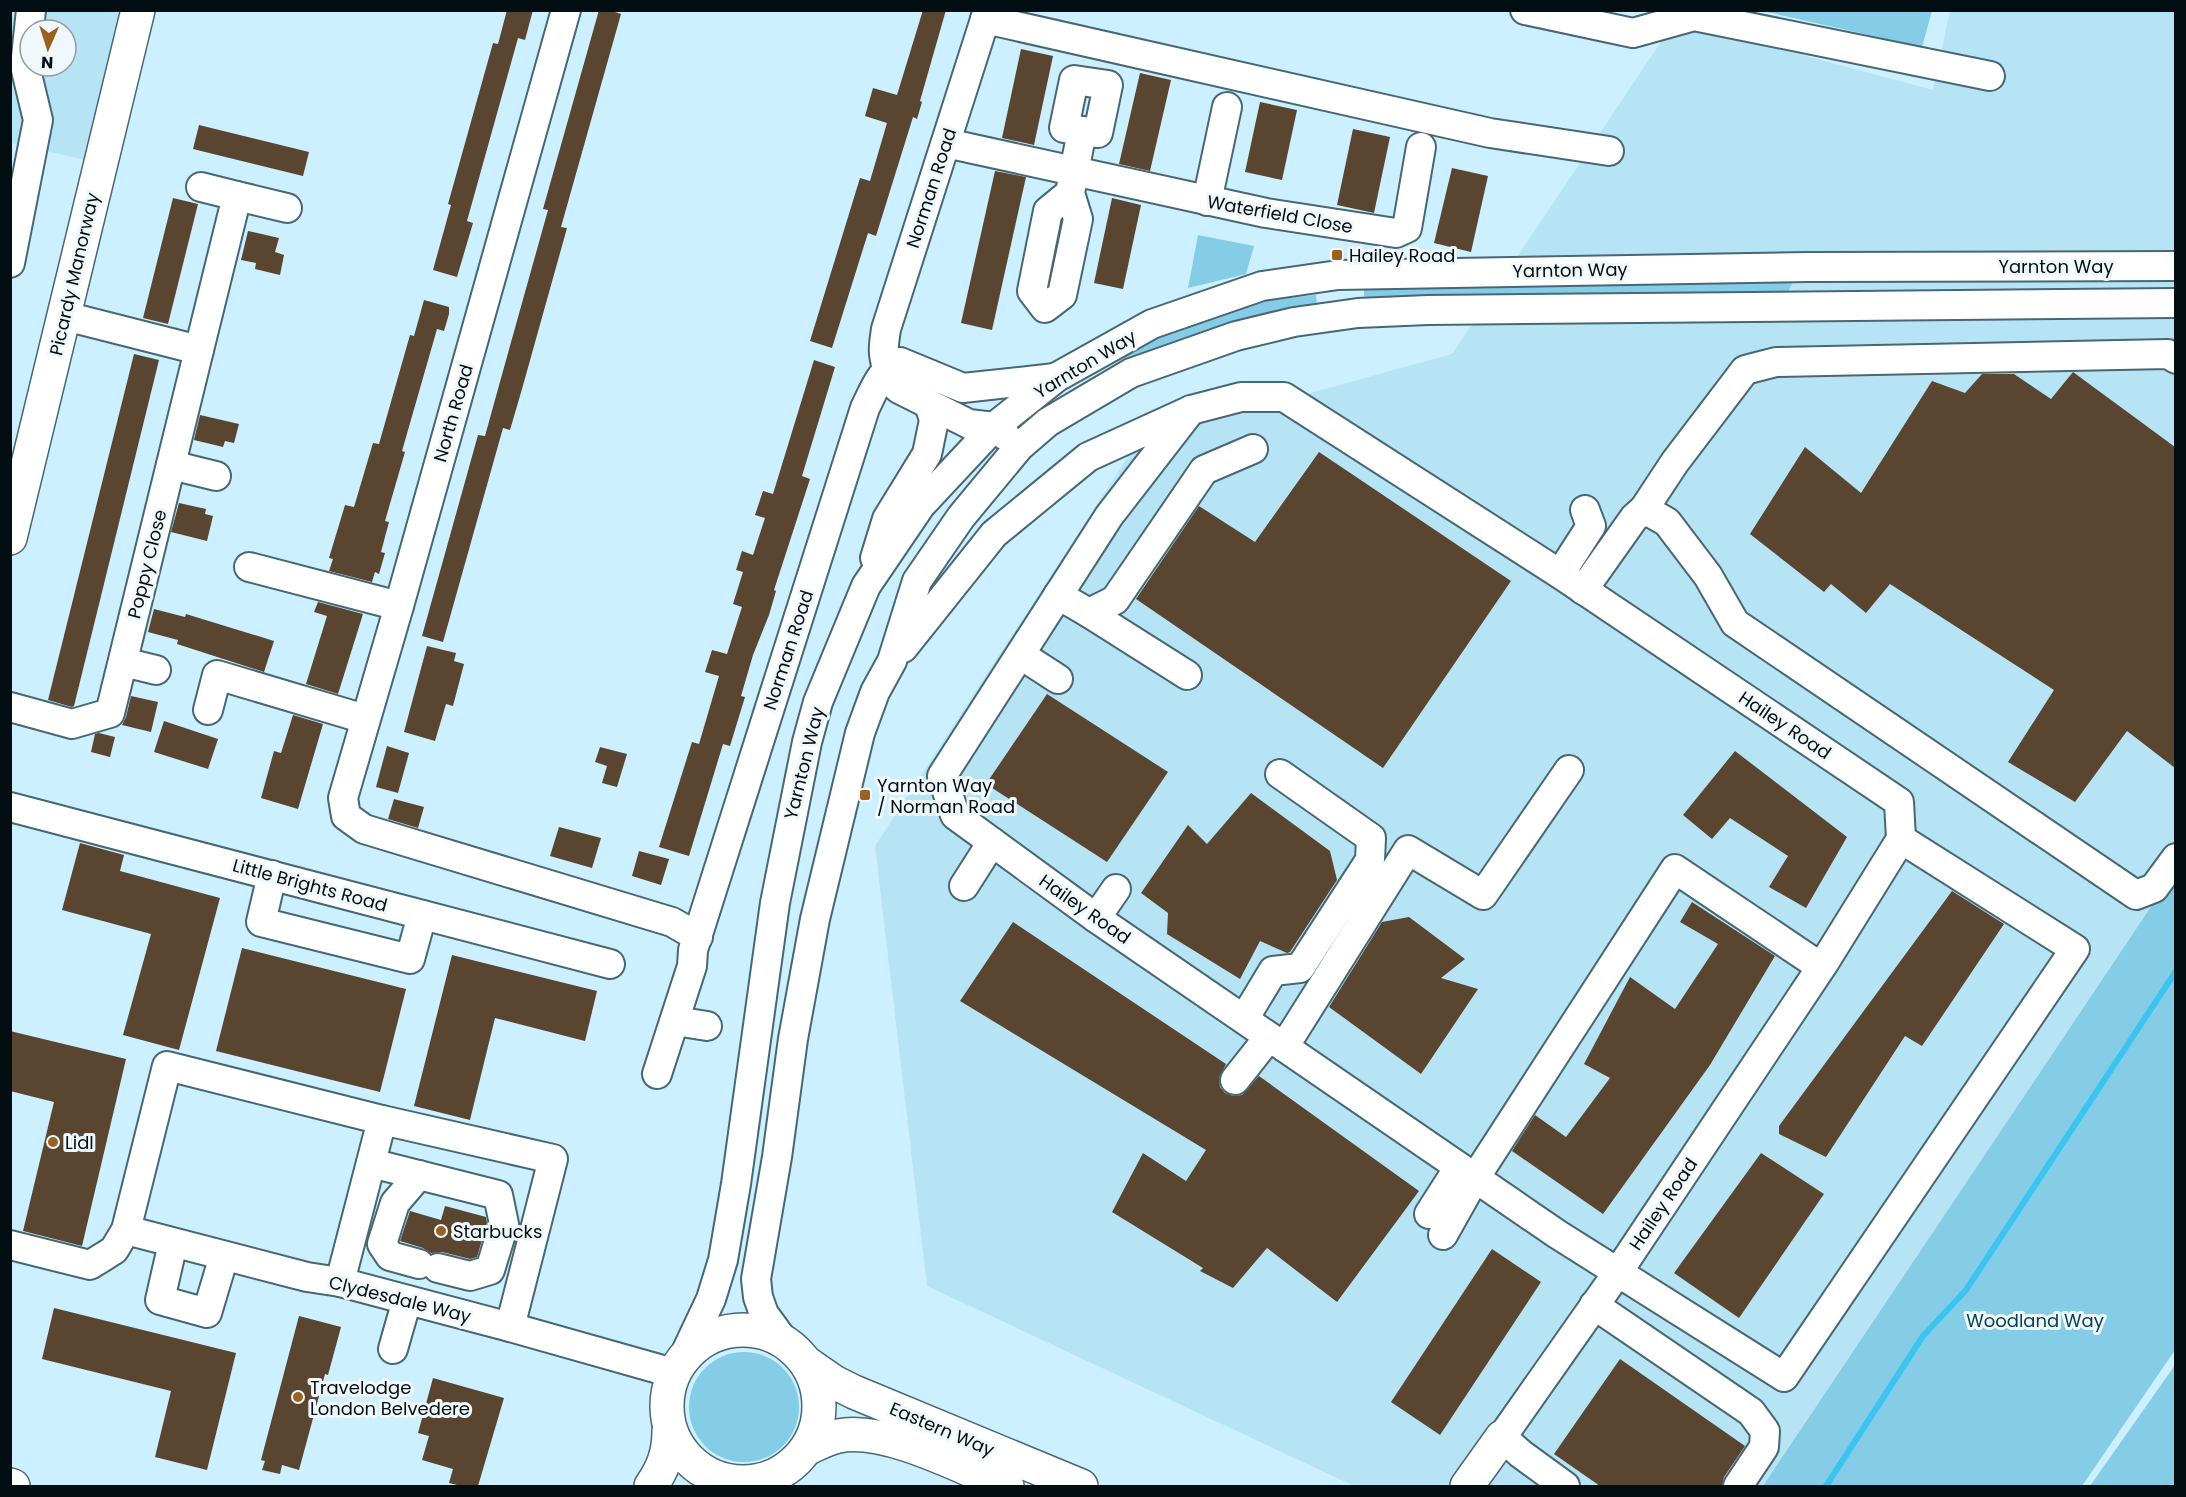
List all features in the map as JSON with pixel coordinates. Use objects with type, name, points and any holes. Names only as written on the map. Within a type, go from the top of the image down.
[{"type":"main road","name":"Picardy Manorway","points":[[10,538],[138,10]]},
{"type":"main road","points":[[651,1486],[661,1473],[669,1449],[667,1395],[679,1364],[706,1338],[732,1329],[759,1330],[783,1340],[807,1364],[816,1382],[819,1402],[818,1421],[808,1448],[793,1464],[776,1474],[759,1480],[735,1484],[697,1468],[679,1449],[669,1431]]},
{"type":"main road","name":"Eastern Way","points":[[807,1364],[854,1392],[1081,1486]]},
{"type":"main road","name":"Eastern Way","points":[[808,1448],[837,1436],[859,1434],[881,1438],[909,1446],[1007,1486]]},
{"type":"main road","points":[[1467,1486],[1502,1437]]},
{"type":"main road","points":[[1038,1469],[1092,1486]]},
{"type":"street","points":[[10,263],[38,120],[25,66],[31,10]]},
{"type":"street","name":"North Road","points":[[566,10],[343,798],[346,816],[364,829],[672,922],[696,944]]},
{"type":"street","points":[[1525,10],[1633,33],[1695,13],[1990,76]]},
{"type":"street","points":[[986,15],[1490,133],[1609,151]]},
{"type":"street","name":"Norman Road","points":[[986,15],[886,329],[884,356],[888,366],[888,379],[899,389],[969,424],[994,427]]},
{"type":"street","points":[[1207,201],[1227,107]]},
{"type":"street","points":[[1072,181],[1082,131]]},
{"type":"street","name":"Waterfield Close","points":[[946,143],[1072,181],[1395,233],[1407,228],[1421,147]]},
{"type":"street","points":[[201,187],[287,208]]},
{"type":"street","name":"Poppy Close","points":[[10,707],[72,724],[110,713],[237,196]]},
{"type":"street","name":"Yarnton Way","points":[[679,1364],[711,1299],[723,1260],[736,1184],[775,903],[807,742],[818,702],[866,586],[921,505],[994,427],[1057,377],[1152,324],[1262,286],[1338,274],[1808,267],[2175,266]]},
{"type":"street","points":[[1802,306],[1808,267]]},
{"type":"street","name":"Yarnton Way","points":[[783,1340],[764,1314],[758,1297],[756,1279],[758,1258],[770,1203],[793,1039],[815,919],[860,733],[875,692],[892,661],[917,581],[961,517],[1019,447],[1048,422],[1131,373],[1236,336],[1294,322],[1358,313],[1428,310],[2175,303]]},
{"type":"street","points":[[65,316],[199,350]]},
{"type":"street","points":[[1583,590],[1675,462],[1745,370],[1776,362],[2168,354],[2175,358]]},
{"type":"street","name":"Norman Road","points":[[657,1074],[865,408],[888,366],[900,362],[963,388],[985,403],[994,427],[1019,447]]},
{"type":"street","name":"Norman Road","points":[[963,388],[1057,377]]},
{"type":"street","name":"Hailey Road","points":[[892,661],[994,534],[1088,457],[1191,410],[1241,398],[1284,397],[1560,574],[1899,802],[1901,839],[1821,967],[1618,1272],[1502,1437]]},
{"type":"street","points":[[866,586],[887,519],[927,454],[934,420],[929,404]]},
{"type":"street","name":"Hailey Road","points":[[1191,410],[1109,516],[942,776],[955,815],[1096,918],[1467,1173],[1618,1272]]},
{"type":"street","points":[[1089,613],[1115,600],[1204,471],[1253,449]]},
{"type":"street","points":[[171,465],[216,476]]},
{"type":"street","points":[[1644,508],[1667,522],[1708,576],[1735,623],[2136,895],[2154,888],[2175,858]]},
{"type":"street","points":[[1560,574],[1591,526],[1585,510]]},
{"type":"street","points":[[249,567],[399,606]]},
{"type":"street","points":[[1058,595],[1187,675]]},
{"type":"street","points":[[1021,655],[1058,679]]},
{"type":"street","points":[[123,662],[156,670]]},
{"type":"street","points":[[207,710],[217,675],[365,719]]},
{"type":"street","points":[[1235,1080],[1277,1042],[1408,850],[1483,895],[1569,770]]},
{"type":"street","points":[[1244,1019],[1274,971],[1300,968],[1370,860],[1371,838],[1280,774]]},
{"type":"street","name":"Little Brights Road","points":[[10,807],[610,964]]},
{"type":"street","points":[[1618,1272],[1784,1377],[2075,949],[1901,839]]},
{"type":"street","points":[[964,886],[992,842]]},
{"type":"street","points":[[1436,1224],[1467,1173],[1675,869],[1821,967]]},
{"type":"street","points":[[272,875],[261,922],[410,959],[422,915]]},
{"type":"street","points":[[1096,918],[1116,889]]},
{"type":"street","points":[[675,1021],[707,1026]]},
{"type":"street","points":[[10,1245],[90,1265],[114,1250],[126,1230],[167,1066],[382,1120],[553,1159],[510,1327]]},
{"type":"street","points":[[340,1282],[382,1120]]},
{"type":"street","points":[[370,1163],[419,1175],[498,1195],[504,1224],[490,1270],[470,1276],[390,1256],[382,1244],[395,1203],[419,1175]]},
{"type":"street","name":"Clydesdale Way","points":[[126,1230],[307,1277],[340,1282],[510,1327],[679,1364]]},
{"type":"street","points":[[173,1243],[160,1300],[207,1313],[224,1256]]},
{"type":"street","points":[[393,1349],[407,1300]]},
{"type":"street","points":[[1594,1305],[1751,1412],[1765,1431],[1764,1447],[1738,1486]]},
{"type":"street","points":[[1502,1437],[1565,1486]]},
{"type":"shaded area","points":[[2158,10],[2163,13],[2163,11],[2175,11],[2175,892],[1763,1486],[1354,1486],[927,1286],[875,846],[1139,440],[1452,354],[1675,21],[1933,90],[1950,11]]},
{"type":"shaded area","points":[[11,11],[119,11],[85,160],[11,143]]},
{"type":"green space","points":[[1932,10],[1922,47],[1763,11]]},
{"type":"green space","points":[[1198,235],[1254,246],[1246,274],[1188,288]]},
{"type":"green space","points":[[1792,283],[1788,292],[1777,297],[1364,301],[1364,288]]},
{"type":"green space","points":[[1316,295],[1317,308],[1276,311],[1249,317],[1165,348],[1095,366],[1218,311],[1263,301]]},
{"type":"green space","name":"Woodland Way","points":[[2175,871],[2175,1350],[2082,1486],[1763,1486]]},
{"type":"green space","points":[[744,1352],[765,1356],[783,1368],[795,1386],[799,1407],[795,1428],[783,1446],[765,1458],[744,1462],[723,1458],[705,1446],[693,1428],[689,1407],[693,1386],[705,1368],[723,1356]]},
{"type":"green space","points":[[2175,1365],[2175,1486],[2090,1486]]},
{"type":"building","points":[[507,10],[533,10],[525,40],[518,38],[467,221],[473,223],[457,277],[433,270],[451,205],[448,204],[493,43],[498,44]]},
{"type":"building","points":[[599,10],[621,14],[561,227],[567,228],[522,389],[510,430],[503,428],[443,642],[422,636],[478,435],[485,436],[548,210],[543,209]]},
{"type":"building","points":[[923,10],[946,10],[917,119],[913,117],[876,236],[868,233],[832,348],[810,341],[860,178],[870,181],[887,123],[865,116],[873,88],[897,95]]},
{"type":"building","points":[[1021,49],[1053,56],[1034,145],[1002,138]]},
{"type":"building","points":[[1140,73],[1171,80],[1150,171],[1119,164]]},
{"type":"building","points":[[1260,102],[1297,110],[1282,180],[1245,172]]},
{"type":"building","points":[[199,125],[309,152],[303,176],[193,149]]},
{"type":"building","points":[[1353,129],[1390,137],[1374,213],[1337,205]]},
{"type":"building","points":[[1452,168],[1488,176],[1471,252],[1434,243]]},
{"type":"building","points":[[995,171],[1026,177],[992,330],[961,323]]},
{"type":"building","points":[[173,198],[198,204],[168,324],[143,318]]},
{"type":"building","points":[[1112,198],[1141,205],[1123,289],[1094,283]]},
{"type":"building","points":[[248,231],[279,238],[275,252],[284,255],[280,275],[255,269],[256,263],[241,260]]},
{"type":"building","points":[[424,300],[449,307],[449,314],[444,331],[437,329],[402,451],[405,452],[385,521],[389,522],[381,552],[385,553],[379,574],[375,572],[372,582],[329,571],[333,559],[329,558],[345,505],[354,507],[373,443],[379,444],[410,335],[414,336]]},
{"type":"building","points":[[134,354],[159,360],[72,707],[48,700]]},
{"type":"building","points":[[814,360],[835,367],[802,476],[810,479],[774,590],[776,591],[769,615],[753,655],[741,696],[745,697],[730,746],[723,744],[689,856],[659,847],[692,742],[699,744],[719,676],[705,672],[712,650],[727,654],[742,607],[733,604],[743,572],[736,570],[742,551],[753,555],[765,518],[755,515],[763,491],[773,494]]},
{"type":"building","points":[[2073,372],[2175,447],[2175,768],[2127,731],[2075,802],[2008,762],[2054,690],[1890,584],[1866,613],[1831,584],[1824,592],[1750,534],[1805,447],[1861,493],[1932,381],[1965,393],[1982,374],[2014,374],[2051,399]]},
{"type":"building","points":[[200,415],[239,424],[234,443],[225,441],[223,447],[194,440]]},
{"type":"building","points":[[1319,452],[1511,581],[1383,768],[1136,599],[1199,506],[1255,542]]},
{"type":"building","points":[[179,503],[206,509],[205,514],[213,516],[207,541],[171,532]]},
{"type":"building","points":[[318,602],[363,614],[338,694],[306,684],[327,616],[314,612]]},
{"type":"building","points":[[154,609],[185,617],[186,614],[274,641],[264,672],[177,644],[178,640],[148,632]]},
{"type":"building","points":[[427,646],[456,653],[454,661],[464,664],[453,706],[446,704],[435,741],[404,732]]},
{"type":"building","points":[[1047,694],[1168,772],[1107,862],[986,784]]},
{"type":"building","points":[[131,696],[158,702],[151,732],[122,725]]},
{"type":"building","points":[[293,715],[323,724],[298,809],[261,798],[274,751],[281,753]]},
{"type":"building","points":[[164,721],[218,739],[208,769],[154,752]]},
{"type":"building","points":[[95,734],[115,737],[110,757],[91,752]]},
{"type":"building","points":[[387,746],[409,753],[398,793],[376,787]]},
{"type":"building","points":[[600,747],[627,754],[617,787],[602,783],[607,766],[595,762]]},
{"type":"building","points":[[1735,751],[1847,837],[1806,908],[1769,887],[1788,856],[1730,818],[1712,839],[1683,815]]},
{"type":"building","points":[[1251,793],[1330,851],[1337,880],[1290,952],[1287,953],[1260,941],[1240,979],[1167,934],[1168,913],[1141,893],[1188,825],[1207,844]]},
{"type":"building","points":[[394,799],[424,807],[418,828],[388,819]]},
{"type":"building","points":[[559,827],[601,838],[592,868],[550,856]]},
{"type":"building","points":[[80,843],[124,855],[120,871],[220,898],[179,1050],[123,1035],[151,934],[62,910]]},
{"type":"building","points":[[639,851],[669,859],[661,885],[632,876]]},
{"type":"building","points":[[1952,891],[2004,924],[1922,1046],[1905,1036],[1826,1157],[1779,1134],[1779,1126]]},
{"type":"building","points":[[1692,902],[1775,956],[1710,1065],[1603,1214],[1512,1151],[1535,1115],[1566,1137],[1610,1078],[1584,1064],[1630,977],[1675,1009],[1718,944],[1680,922]]},
{"type":"building","points":[[1409,917],[1465,959],[1441,978],[1478,989],[1421,1074],[1329,1007],[1382,922]]},
{"type":"building","points":[[1013,922],[1226,1064],[1219,1078],[1220,1087],[1225,1093],[1233,1096],[1242,1095],[1259,1076],[1419,1191],[1337,1302],[1267,1248],[1233,1288],[1200,1271],[1203,1268],[1112,1212],[1143,1153],[1186,1181],[1206,1150],[960,1001]]},
{"type":"building","points":[[242,948],[406,989],[380,1092],[216,1051]]},
{"type":"building","points":[[452,955],[597,991],[585,1041],[495,1018],[470,1120],[414,1106]]},
{"type":"building","points":[[10,1031],[126,1059],[82,1246],[23,1231],[54,1102],[10,1091]]},
{"type":"building","points":[[1761,1153],[1824,1194],[1739,1318],[1674,1273]]},
{"type":"building","name":"Starbucks","points":[[445,1206],[486,1217],[487,1223],[477,1257],[470,1259],[442,1252],[431,1253],[400,1241],[410,1211],[441,1220]]},
{"type":"building","points":[[1492,1249],[1541,1282],[1440,1435],[1391,1402]]},
{"type":"building","points":[[54,1308],[236,1353],[207,1470],[155,1457],[171,1391],[42,1359]]},
{"type":"building","name":"Travelodge London Belvedere","points":[[299,1316],[341,1327],[328,1375],[325,1374],[299,1470],[282,1465],[280,1474],[262,1470],[265,1461],[261,1460]]},
{"type":"building","points":[[1620,1359],[1745,1446],[1724,1477],[1722,1486],[1600,1486],[1554,1454]]},
{"type":"building","points":[[433,1378],[504,1398],[478,1486],[449,1483],[453,1469],[422,1460],[429,1436],[418,1433]]},
{"type":"waterway","points":[[1826,1486],[1923,1336],[1966,1290],[2176,971]]},
{"type":"place","name":"Hailey Road","points":[[1337,255]]},
{"type":"place","name":"Yarnton Way / Norman Road","points":[[865,795]]},
{"type":"place","name":"Lidl","points":[[53,1142]]},
{"type":"place","name":"Starbucks","points":[[441,1231]]},
{"type":"place","name":"Travelodge London Belvedere","points":[[298,1397]]}]
